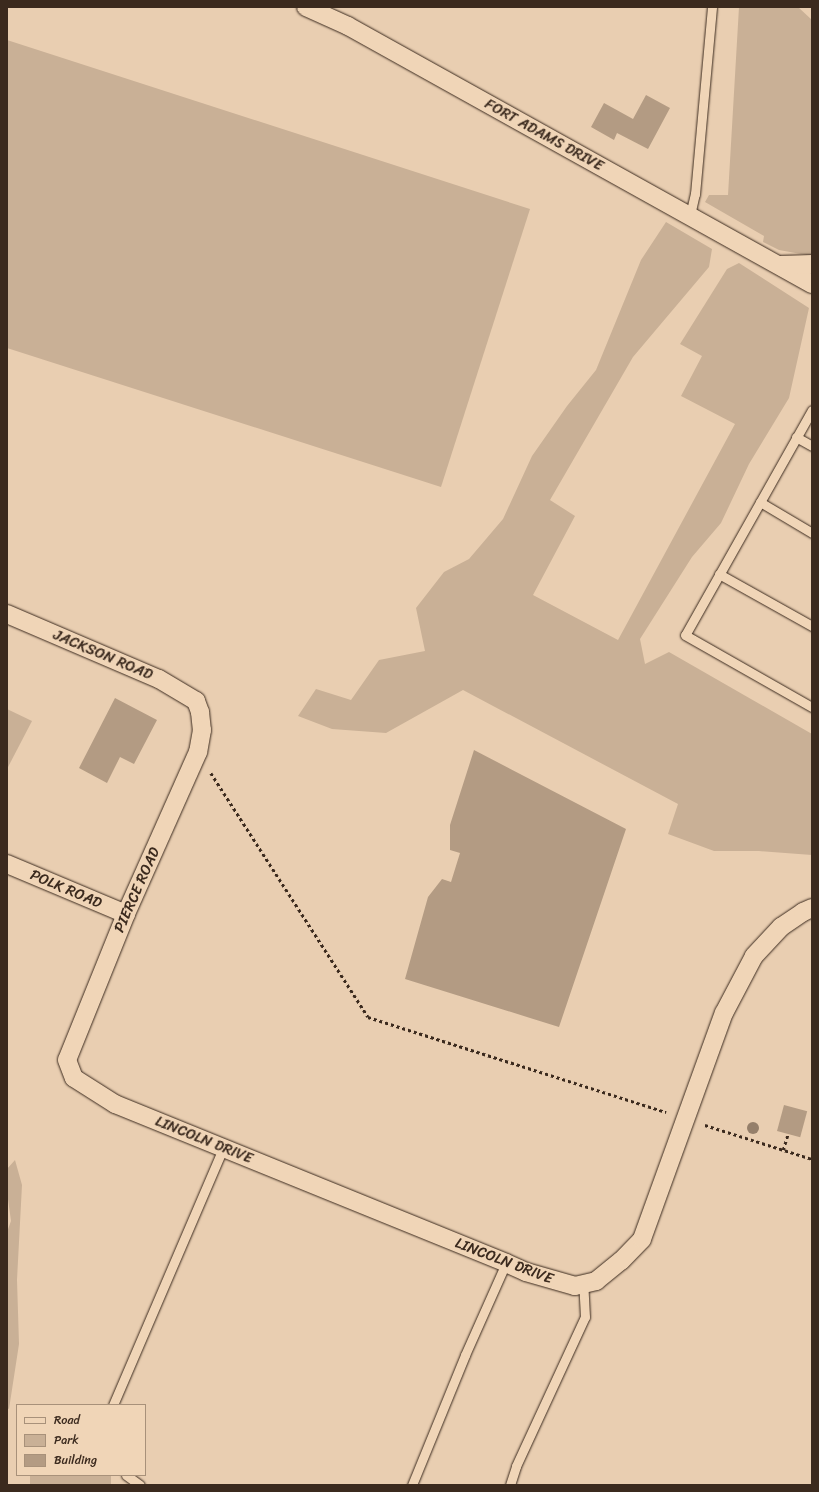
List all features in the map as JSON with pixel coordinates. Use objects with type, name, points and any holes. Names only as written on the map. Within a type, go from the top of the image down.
[{"type":"street","name":"FORT ADAMS DRIVE","points":[[306,7],[355,30],[812,284]]},
{"type":"street","points":[[780,265],[812,264]]},
{"type":"street","name":"JACKSON ROAD","points":[[7,614],[159,679],[196,701]]},
{"type":"street","name":"PIERCE ROAD","points":[[74,1078],[67,1060],[126,914],[198,752],[202,730],[200,712],[196,701]]},
{"type":"street","name":"POLK ROAD","points":[[7,864],[126,914]]},
{"type":"street","name":"LINCOLN DRIVE","points":[[74,1078],[115,1104],[526,1272],[575,1286],[596,1281],[621,1261],[642,1239],[724,1013],[754,956],[781,927],[803,912],[812,908]]},
{"type":"lane","points":[[690,215],[695,194],[712,7]]},
{"type":"lane","points":[[812,410],[685,634],[812,707]]},
{"type":"lane","points":[[796,437],[812,446]]},
{"type":"lane","points":[[760,502],[812,533]]},
{"type":"lane","points":[[719,574],[812,626]]},
{"type":"lane","points":[[113,1404],[223,1148]]},
{"type":"lane","points":[[412,1485],[465,1355],[506,1263]]},
{"type":"lane","points":[[510,1485],[516,1466],[586,1317],[583,1284]]},
{"type":"lane","points":[[127,1476],[140,1485]]},
{"type":"path","points":[[198,752],[368,1018],[812,1159]]},
{"type":"path","points":[[783,1150],[788,1134]]},
{"type":"green space","points":[[739,7],[798,7],[812,20],[812,256],[779,250],[763,242],[764,236],[705,202],[709,195],[728,195]]},
{"type":"green space","points":[[7,40],[530,209],[441,487],[7,348]]},
{"type":"green space","points":[[666,222],[712,249],[709,267],[633,357],[550,500],[575,516],[533,595],[618,640],[735,424],[681,396],[702,356],[680,344],[727,269],[739,263],[809,308],[789,398],[749,464],[721,523],[692,557],[640,639],[645,664],[669,652],[812,734],[812,855],[759,851],[714,851],[668,834],[678,804],[463,690],[386,733],[332,729],[298,716],[316,689],[351,700],[379,660],[425,651],[416,608],[444,572],[469,559],[503,519],[532,456],[567,406],[596,370],[641,260]]},
{"type":"green space","points":[[7,709],[32,721],[7,769]]},
{"type":"green space","points":[[15,1160],[22,1185],[17,1280],[19,1344],[9,1409],[7,1408],[7,1232],[11,1221],[7,1192],[7,1169]]},
{"type":"green space","points":[[30,1476],[111,1476],[111,1485],[30,1485]]},
{"type":"building","points":[[646,95],[670,108],[648,149],[617,133],[614,140],[591,127],[604,103],[633,119]]},
{"type":"building","points":[[115,698],[157,720],[134,764],[120,757],[107,783],[79,768]]},
{"type":"building","points":[[474,750],[626,829],[559,1027],[405,979],[428,897],[442,879],[451,882],[460,853],[450,850],[450,825]]},
{"type":"building","points":[[784,1105],[807,1111],[800,1137],[777,1131]]}]
